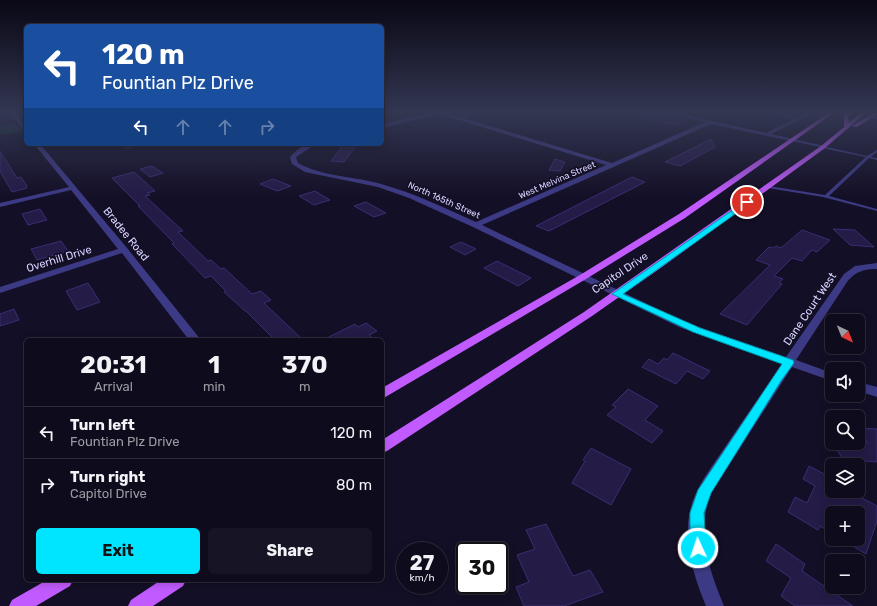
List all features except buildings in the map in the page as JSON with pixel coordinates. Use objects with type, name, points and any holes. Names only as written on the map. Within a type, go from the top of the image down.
[{"type":"main road","name":"Capitol Drive","points":[[384,393],[583,277],[682,216],[793,140]]},
{"type":"main road","name":"Capitol Drive","points":[[384,446],[617,294],[769,187],[831,140]]},
{"type":"main road","points":[[18,606],[60,582]]},
{"type":"main road","points":[[137,606],[174,582]]},
{"type":"street","points":[[532,140],[612,165]]},
{"type":"street","name":"West Melvina Street","points":[[476,224],[668,140]]},
{"type":"street","points":[[794,140],[823,147]]},
{"type":"street","name":"Bradee Road","points":[[39,146],[194,338]]},
{"type":"street","name":"North 165th Street","points":[[309,146],[301,150],[293,158],[296,164],[307,171],[396,190],[476,224],[617,294],[697,330],[825,375]]},
{"type":"street","points":[[0,205],[72,188]]},
{"type":"street","name":"Overhill Drive","points":[[0,290],[124,250]]},
{"type":"street","name":"Dane Court West","points":[[715,606],[705,584],[699,560],[696,536],[697,513],[705,490],[846,276],[856,268],[877,266]]},
{"type":"street","points":[[865,388],[877,392]]},
{"type":"lane","points":[[823,147],[877,159]]},
{"type":"lane","points":[[826,197],[868,157],[877,151]]},
{"type":"lane","points":[[769,187],[826,197],[877,210]]},
{"type":"path","points":[[120,146],[128,148],[140,146]]},
{"type":"route","points":[[698,548],[696,536],[697,513],[705,490],[789,363],[683,325],[617,294],[747,202]]}]
